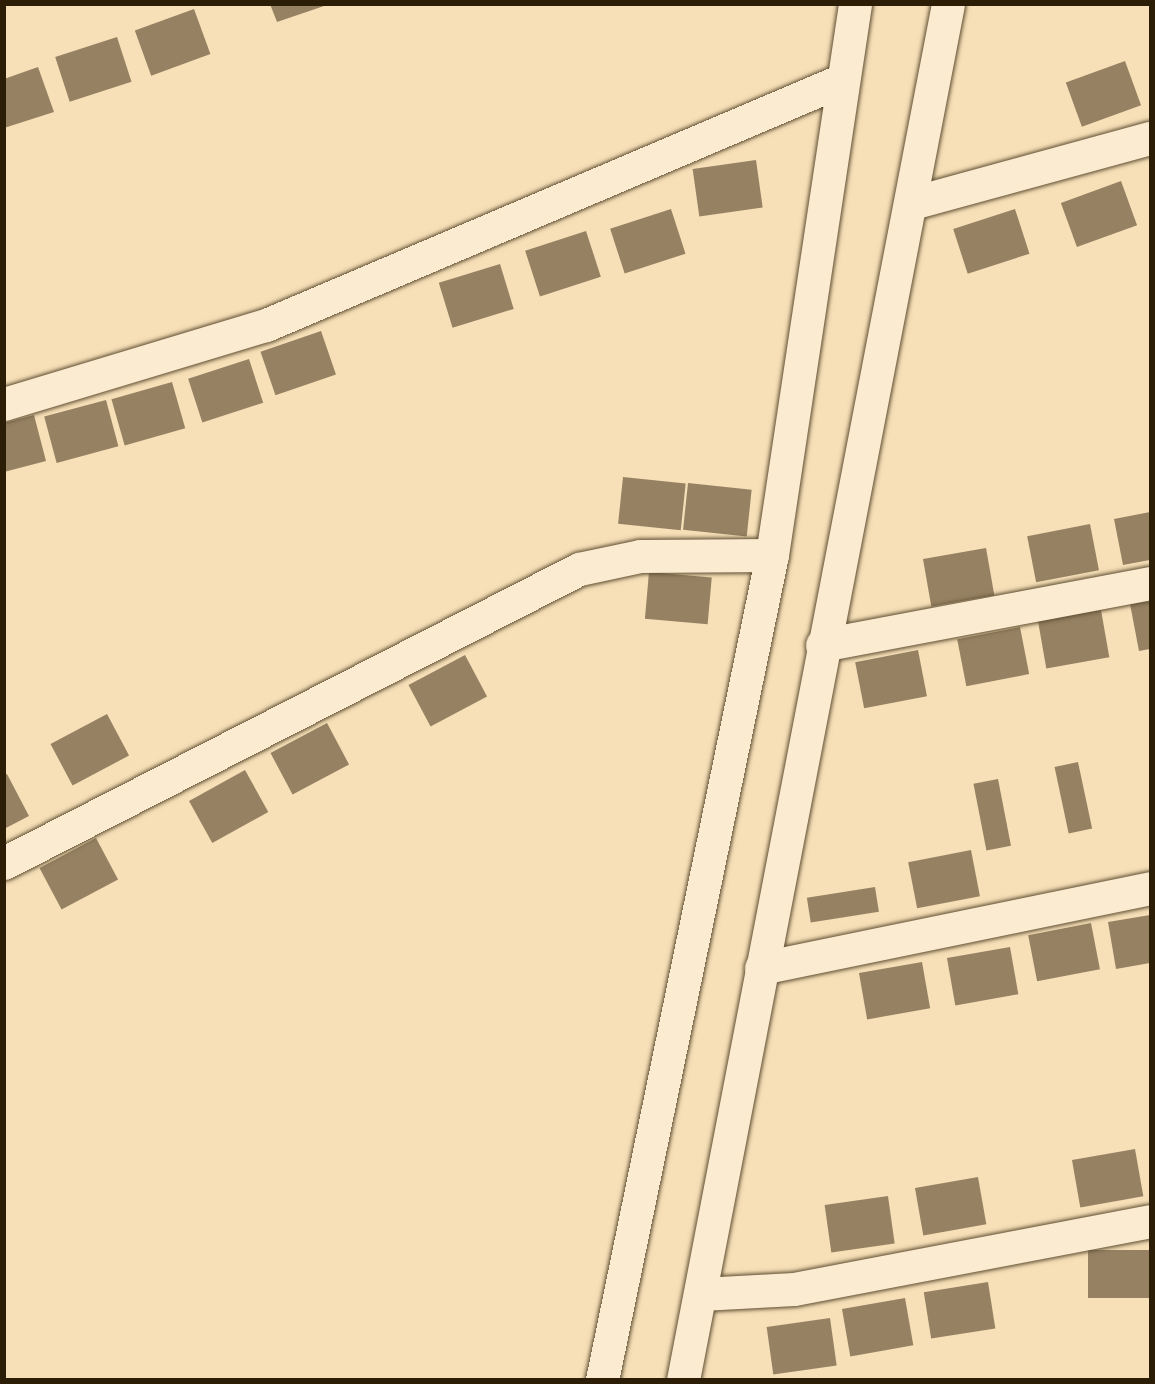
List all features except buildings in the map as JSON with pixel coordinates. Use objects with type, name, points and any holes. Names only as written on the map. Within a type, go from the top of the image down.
[{"type":"street","points":[[602,1380],[772,555],[855,4]]},
{"type":"street","points":[[682,1380],[822,645],[912,203],[948,4]]},
{"type":"street","points":[[4,404],[266,325],[842,80]]},
{"type":"street","points":[[912,203],[1150,138]]},
{"type":"street","points":[[4,862],[579,569],[640,556],[772,555]]},
{"type":"street","points":[[822,645],[1150,583]]},
{"type":"street","points":[[761,968],[1150,888]]},
{"type":"street","points":[[700,1294],[794,1289],[1150,1221]]}]
